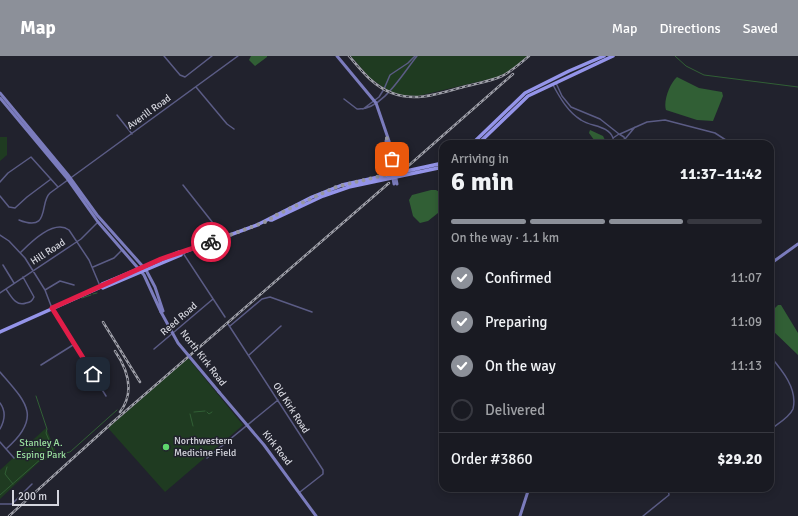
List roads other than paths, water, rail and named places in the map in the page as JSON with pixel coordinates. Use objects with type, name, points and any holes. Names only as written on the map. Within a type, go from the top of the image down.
[{"type":"main road","points":[[337,56],[376,102],[387,138],[386,141],[396,184]]},
{"type":"main road","points":[[476,140],[521,96],[604,56]]},
{"type":"main road","points":[[482,140],[522,100],[553,81],[613,56]]},
{"type":"main road","name":"North Kirk Road","points":[[0,93],[69,179],[122,250],[142,269]]},
{"type":"main road","name":"North Kirk Road","points":[[0,98],[69,179]]},
{"type":"main road","points":[[0,332],[101,287],[103,288],[179,252],[182,253],[270,220],[272,217],[336,187],[439,164]]},
{"type":"main road","points":[[394,175],[439,168]]},
{"type":"main road","name":"North Kirk Road","points":[[100,221],[142,269],[155,287],[162,312],[178,341],[220,392]]},
{"type":"main road","points":[[774,261],[798,244]]},
{"type":"main road","name":"Kirk Road","points":[[220,392],[248,424],[300,492],[316,516]]},
{"type":"main road","points":[[520,516],[528,492]]},
{"type":"street","points":[[164,56],[180,75],[185,78],[212,56]]},
{"type":"street","name":"Averill Road","points":[[19,220],[34,222],[41,218],[44,213],[46,196],[238,56]]},
{"type":"street","points":[[376,102],[390,75],[416,56]]},
{"type":"street","points":[[344,99],[354,108],[362,110],[369,108],[389,90],[416,56]]},
{"type":"street","points":[[553,81],[571,107],[600,119],[625,140],[635,127]]},
{"type":"street","points":[[553,81],[561,100],[575,116],[586,123],[606,129],[613,140],[619,134],[651,121],[670,121],[715,133],[726,140]]},
{"type":"street","points":[[196,87],[227,124],[234,129]]},
{"type":"street","points":[[385,87],[389,90]]},
{"type":"street","points":[[117,115],[132,134]]},
{"type":"street","points":[[0,182],[8,173],[29,157],[33,159],[58,187]]},
{"type":"street","points":[[0,196],[9,207],[15,208],[26,197],[51,179]]},
{"type":"street","points":[[183,185],[224,237]]},
{"type":"street","name":"Hill Road","points":[[0,292],[77,242],[100,221]]},
{"type":"street","points":[[21,252],[32,242],[59,226],[69,230],[92,267],[101,287]]},
{"type":"street","points":[[0,236],[21,252],[33,270],[45,290],[52,308],[106,396]]},
{"type":"street","points":[[92,267],[114,258],[122,250]]},
{"type":"street","points":[[182,253],[224,317]]},
{"type":"street","points":[[3,265],[14,283]]},
{"type":"street","points":[[6,289],[16,303],[22,305],[31,301],[34,297],[23,278]]},
{"type":"street","points":[[45,290],[60,281],[74,285]]},
{"type":"street","points":[[230,326],[262,299],[270,297],[312,312]]},
{"type":"street","name":"Reed Road","points":[[154,349],[213,299]]},
{"type":"street","name":"Old Kirk Road","points":[[228,324],[324,472],[300,492]]},
{"type":"street","points":[[249,355],[281,326]]},
{"type":"street","points":[[41,365],[74,344]]},
{"type":"street","points":[[774,361],[796,390],[796,402],[794,409],[774,426]]},
{"type":"street","points":[[0,372],[22,398],[27,411],[27,423],[17,439],[6,449]]},
{"type":"street","points":[[207,458],[278,400]]},
{"type":"street","points":[[0,403],[5,415],[4,423],[0,429]]},
{"type":"street","points":[[0,442],[14,458]]},
{"type":"street","points":[[0,504],[12,504],[32,484]]},
{"type":"street","points":[[643,516],[670,492]]},
{"type":"waterway","points":[[675,56],[686,66],[704,75],[798,87]]},
{"type":"waterway","points":[[93,294],[97,293]]},
{"type":"waterway","points":[[82,298],[91,295]]},
{"type":"waterway","points":[[36,396],[47,429],[46,433],[55,455]]},
{"type":"waterway","points":[[0,495],[42,458],[70,452],[117,410]]},
{"type":"waterway","points":[[194,412],[205,411]]},
{"type":"waterway","points":[[207,412],[209,414],[212,412]]},
{"type":"waterway","points":[[190,414],[193,426]]},
{"type":"waterway","points":[[7,467],[5,474],[13,484]]},
{"type":"railway","points":[[349,56],[368,78],[385,90],[401,96],[411,97],[430,96],[494,79],[509,72],[529,56]]},
{"type":"railway","points":[[407,167],[513,74]]},
{"type":"railway","points":[[9,516],[113,422],[389,183]]},
{"type":"railway","points":[[103,322],[140,382]]},
{"type":"railway","points":[[115,351],[120,358],[128,381],[127,397],[120,412]]},
{"type":"place","name":"Northwestern Medicine Field","points":[[166,447]]},
{"type":"park label","name":"Stanley A. Esping Park","points":[[41,448]]}]
